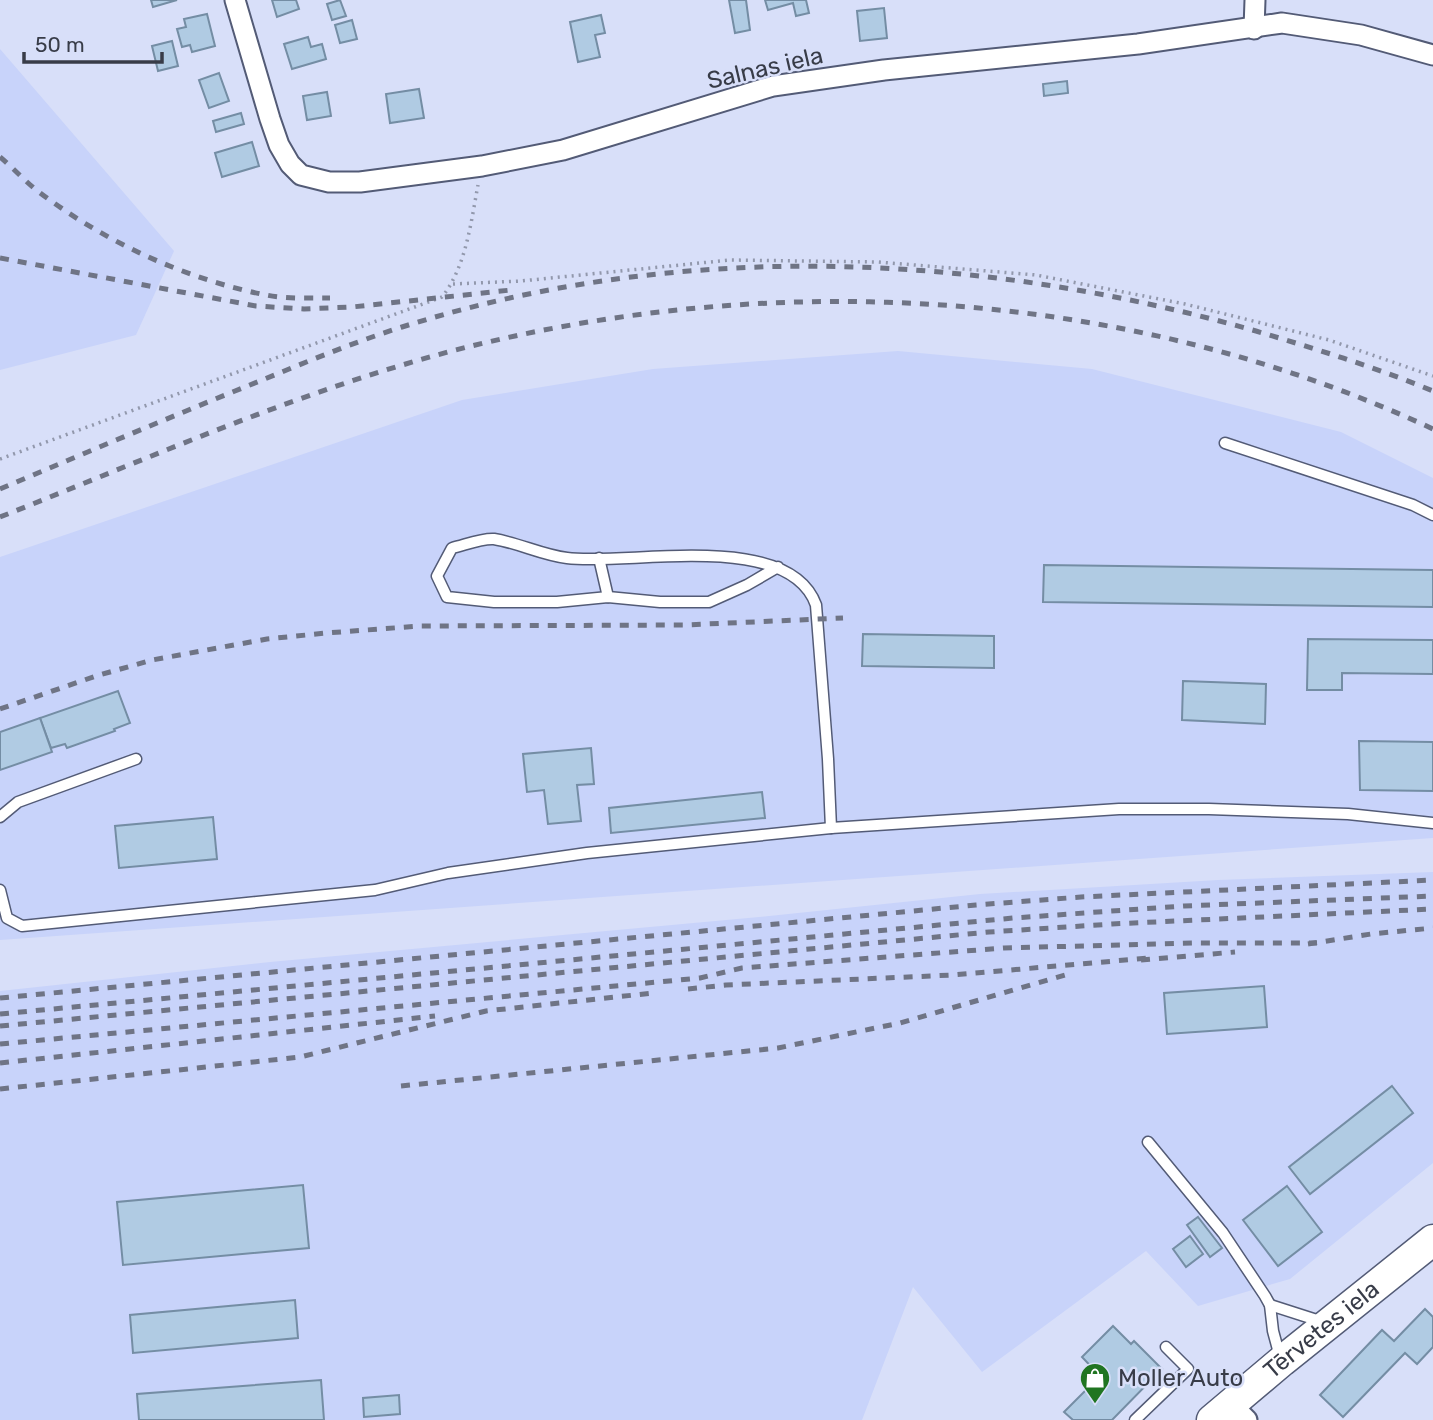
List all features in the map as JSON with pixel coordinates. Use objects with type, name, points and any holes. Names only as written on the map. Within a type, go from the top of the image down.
[{"type":"main road","name":"Tērvetes iela","points":[[1230,1415],[1282,1361],[1433,1240]]},
{"type":"street","name":"Salnas iela","points":[[235,0],[270,119],[289,164],[301,175],[329,182],[360,182],[482,166],[563,150],[773,86],[873,71],[1138,44],[1282,23],[1396,43],[1433,55]]},
{"type":"street","points":[[1254,29],[1255,0]]},
{"type":"lane","points":[[1225,443],[1413,505],[1433,515]]},
{"type":"lane","points":[[778,567],[709,602],[660,602],[608,597],[557,602],[494,602],[447,597],[437,576],[452,548],[491,539],[567,558],[688,555],[743,559],[778,567],[811,592],[816,605],[831,828]]},
{"type":"lane","points":[[599,558],[608,597]]},
{"type":"lane","points":[[0,817],[18,802],[136,759]]},
{"type":"lane","points":[[0,890],[7,918],[22,926],[375,890],[448,873],[587,853],[831,828],[1119,809],[1348,814],[1433,823]]},
{"type":"lane","points":[[1148,1142],[1223,1233],[1270,1305],[1273,1331],[1282,1361]]},
{"type":"lane","points":[[1270,1305],[1329,1324]]},
{"type":"lane","points":[[1135,1420],[1188,1369],[1166,1347]]},
{"type":"path","points":[[0,459],[442,297],[453,284],[468,235],[482,166]]},
{"type":"path","points":[[453,284],[521,281],[730,260],[878,262],[1036,275],[1185,304],[1329,340],[1433,376]]},
{"type":"shaded area","points":[[0,49],[174,251],[136,335],[0,370]]},
{"type":"shaded area","points":[[898,351],[1092,369],[1341,432],[1433,478],[1433,838],[0,940],[0,557],[462,400],[653,369]]},
{"type":"shaded area","points":[[1433,872],[1433,1163],[1290,1279],[1198,1306],[1146,1251],[982,1372],[913,1287],[862,1420],[0,1420],[0,991],[270,962],[980,894],[1218,880]]},
{"type":"building","points":[[151,0],[177,0],[153,7]]},
{"type":"building","points":[[272,0],[296,0],[299,9],[277,17]]},
{"type":"building","points":[[340,0],[346,16],[332,20],[327,4]]},
{"type":"building","points":[[729,0],[746,0],[750,30],[735,33]]},
{"type":"building","points":[[765,0],[806,0],[809,13],[796,16],[793,3],[768,10]]},
{"type":"building","points":[[884,8],[887,38],[860,41],[857,11]]},
{"type":"building","points":[[207,14],[215,46],[192,52],[190,45],[182,47],[177,29],[186,27],[184,19]]},
{"type":"building","points":[[601,15],[605,33],[595,35],[600,57],[578,62],[570,22]]},
{"type":"building","points":[[352,20],[357,39],[340,43],[335,25]]},
{"type":"building","points":[[308,37],[311,47],[322,44],[326,59],[292,69],[284,44]]},
{"type":"building","points":[[172,41],[178,66],[158,71],[152,46]]},
{"type":"building","points":[[219,73],[229,101],[209,108],[199,80]]},
{"type":"building","points":[[1067,81],[1068,93],[1044,96],[1043,84]]},
{"type":"building","points":[[419,89],[424,118],[390,123],[386,94]]},
{"type":"building","points":[[327,92],[331,116],[307,120],[303,96]]},
{"type":"building","points":[[241,113],[244,124],[216,132],[213,121]]},
{"type":"building","points":[[252,142],[259,166],[222,177],[215,153]]},
{"type":"building","points":[[1044,565],[1433,570],[1433,607],[1043,602]]},
{"type":"building","points":[[863,634],[994,636],[994,668],[862,666]]},
{"type":"building","points":[[1308,639],[1433,640],[1433,674],[1342,673],[1342,690],[1307,690]]},
{"type":"building","points":[[1183,681],[1266,684],[1265,724],[1182,720]]},
{"type":"building","points":[[118,691],[130,723],[67,748],[65,744],[51,748],[40,718]]},
{"type":"building","points":[[40,718],[52,752],[0,770],[0,732]]},
{"type":"building","points":[[1359,741],[1433,742],[1433,791],[1360,790]]},
{"type":"building","points":[[591,748],[594,784],[577,785],[581,821],[548,824],[544,790],[527,792],[523,754]]},
{"type":"building","points":[[762,792],[765,818],[611,833],[609,808]]},
{"type":"building","points":[[213,817],[217,859],[119,868],[115,826]]},
{"type":"building","points":[[1264,986],[1267,1027],[1167,1034],[1164,993]]},
{"type":"building","points":[[1392,1086],[1413,1113],[1310,1194],[1289,1167]]},
{"type":"building","points":[[303,1185],[309,1248],[123,1265],[117,1202]]},
{"type":"building","points":[[1287,1186],[1322,1232],[1278,1266],[1243,1220]]},
{"type":"building","points":[[1198,1217],[1222,1248],[1210,1257],[1187,1225]]},
{"type":"building","points":[[1190,1236],[1203,1254],[1186,1267],[1173,1249]]},
{"type":"building","points":[[295,1300],[298,1338],[133,1353],[130,1315]]},
{"type":"building","points":[[1425,1309],[1433,1317],[1433,1347],[1417,1364],[1405,1353],[1343,1417],[1320,1395],[1382,1330],[1394,1341]]},
{"type":"building","points":[[1113,1326],[1131,1344],[1134,1341],[1162,1369],[1112,1420],[1073,1420],[1064,1412],[1100,1376],[1082,1357]]},
{"type":"building","points":[[321,1380],[324,1420],[139,1420],[137,1394]]},
{"type":"building","points":[[399,1395],[400,1414],[364,1417],[363,1398]]},
{"type":"railway","points":[[0,157],[35,189],[87,225],[174,268],[266,295],[330,298]]},
{"type":"railway","points":[[0,258],[256,306],[304,309],[352,307],[511,290]]},
{"type":"railway","points":[[0,489],[297,366],[402,327],[507,299],[613,279],[721,269],[829,266],[937,272],[1045,285],[1151,305],[1256,331],[1367,366],[1433,391]]},
{"type":"railway","points":[[0,517],[222,428],[391,368],[448,352],[571,325],[695,308],[821,302],[947,305],[1072,320],[1196,345],[1316,381],[1433,429]]},
{"type":"railway","points":[[0,709],[152,660],[267,639],[420,626],[684,625],[843,618]]},
{"type":"railway","points":[[0,998],[976,905],[1081,897],[1433,880]]},
{"type":"railway","points":[[0,1014],[1013,918],[1184,906],[1433,896]]},
{"type":"railway","points":[[0,1026],[989,932],[1433,909]]},
{"type":"railway","points":[[1308,944],[1433,928]]},
{"type":"railway","points":[[0,1044],[700,978],[742,968],[1004,948],[1317,943]]},
{"type":"railway","points":[[1141,960],[1235,952]]},
{"type":"railway","points":[[688,989],[953,975],[1149,958]]},
{"type":"railway","points":[[401,1086],[778,1048],[900,1023],[1072,973]]},
{"type":"railway","points":[[0,1089],[300,1057],[486,1011],[653,993]]},
{"type":"railway","points":[[0,1063],[435,1016]]},
{"type":"place","name":"Moller Auto","points":[[1095,1405]]}]
